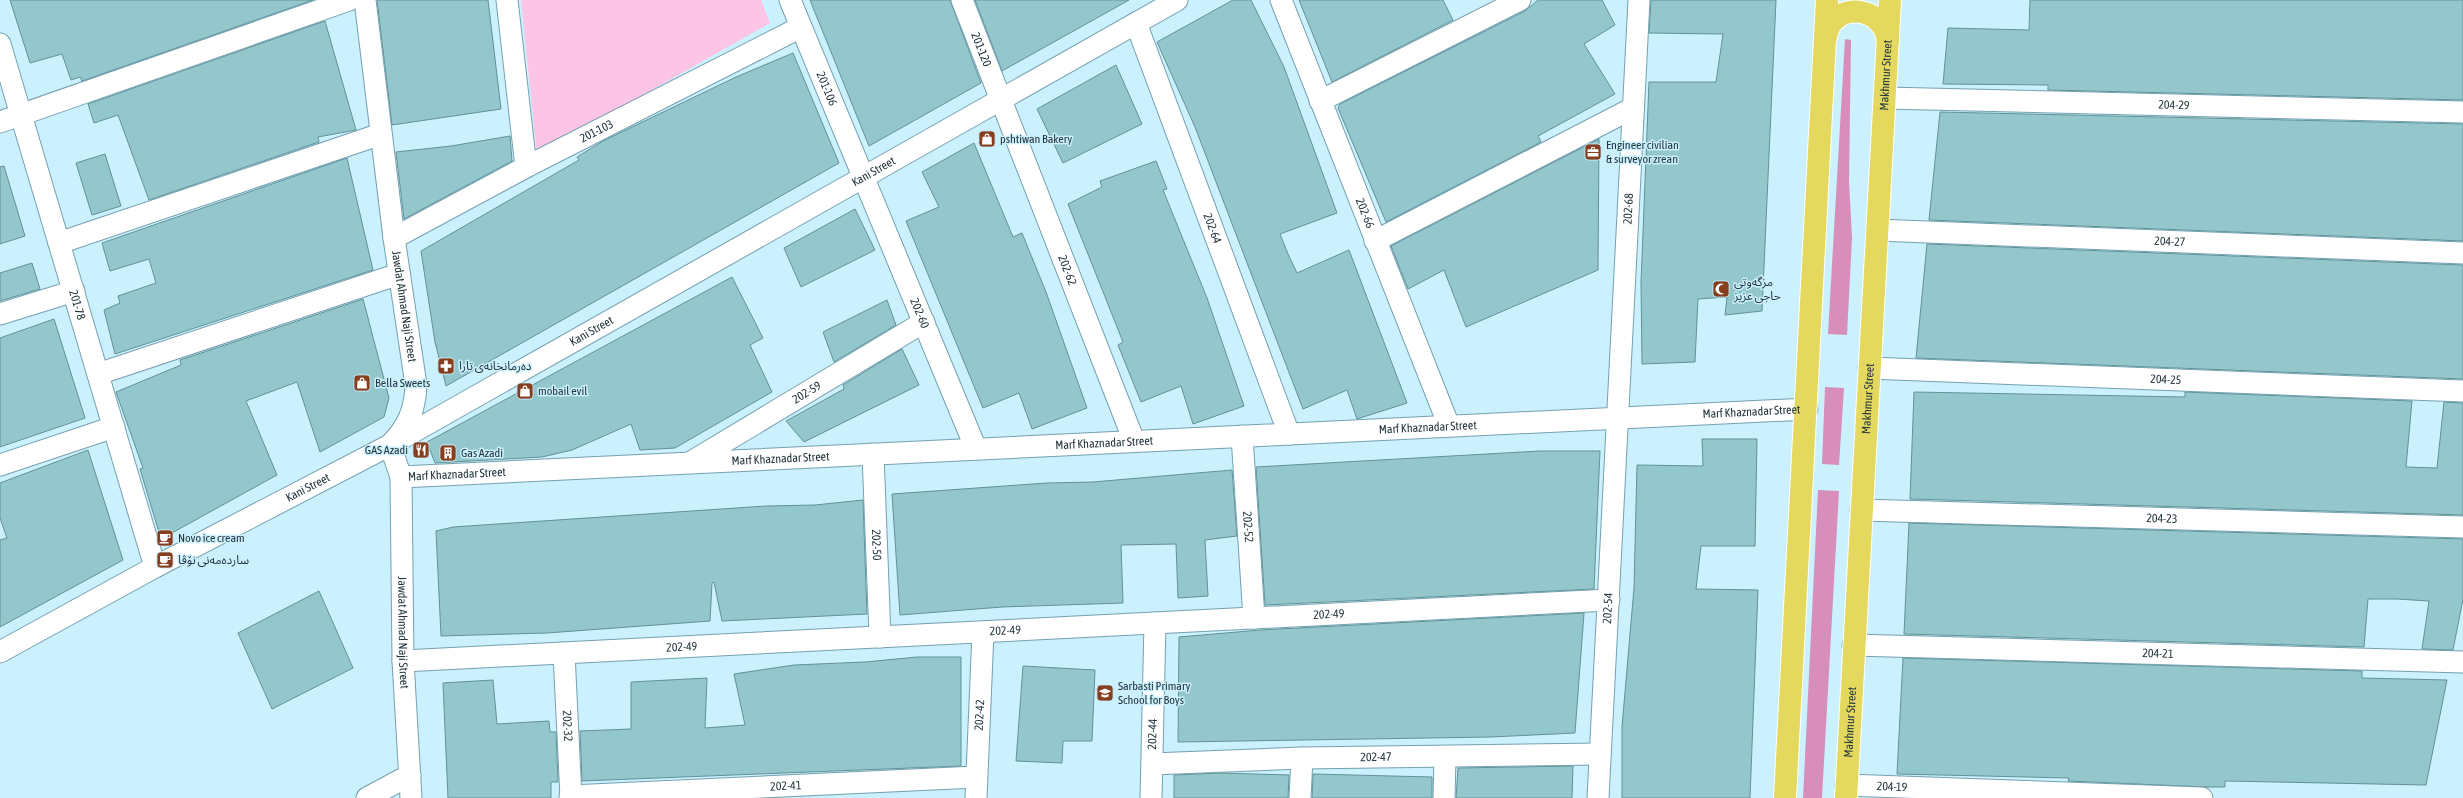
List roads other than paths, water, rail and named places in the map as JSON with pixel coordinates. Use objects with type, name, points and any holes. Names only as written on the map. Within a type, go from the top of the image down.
[{"type":"highway","points":[[1785,798],[1807,409],[1827,0]]},
{"type":"highway","name":"Makhmur Street","points":[[1846,792],[1890,0]]},
{"type":"highway","points":[[1826,38],[1828,28],[1835,19],[1844,13],[1859,11],[1873,16],[1880,22],[1886,31],[1888,46]]},
{"type":"street","points":[[0,122],[349,0]]},
{"type":"street","name":"Jawdat Ahmad Naji Street","points":[[365,0],[394,238],[415,373],[416,397],[410,420],[402,433],[390,445],[401,477],[403,662],[411,798]]},
{"type":"street","points":[[507,0],[526,167]]},
{"type":"street","name":"201-106","points":[[790,0],[864,177]]},
{"type":"street","name":"201-120","points":[[962,0],[1002,99]]},
{"type":"street","name":"Kani Street","points":[[0,652],[155,567],[390,445],[1177,0]]},
{"type":"street","name":"202-66","points":[[1281,0],[1448,426]]},
{"type":"street","points":[[1320,101],[1520,0]]},
{"type":"street","name":"202-68","points":[[1618,418],[1639,0]]},
{"type":"street","name":"202-64","points":[[1136,23],[1289,434]]},
{"type":"street","name":"201-103","points":[[394,238],[526,167],[801,27]]},
{"type":"street","name":"201-78","points":[[0,44],[155,567]]},
{"type":"street","name":"204-29","points":[[1885,98],[2463,112]]},
{"type":"street","name":"202-62","points":[[1002,99],[1134,441]]},
{"type":"street","points":[[1375,241],[1633,108]]},
{"type":"street","points":[[59,243],[381,134]]},
{"type":"street","name":"202-60","points":[[864,177],[976,449]]},
{"type":"street","name":"204-27","points":[[1877,230],[2463,253]]},
{"type":"street","points":[[98,374],[399,274]]},
{"type":"street","points":[[0,314],[74,291]]},
{"type":"street","name":"202-59","points":[[689,463],[924,322]]},
{"type":"street","name":"204-25","points":[[1869,368],[2463,391]]},
{"type":"street","name":"Marf Khaznadar Street","points":[[401,477],[1807,409]]},
{"type":"street","name":"202-54","points":[[1598,798],[1618,418]]},
{"type":"street","points":[[0,465],[114,427]]},
{"type":"street","name":"202-52","points":[[1242,436],[1254,618]]},
{"type":"street","name":"202-50","points":[[873,454],[880,637]]},
{"type":"street","name":"204-23","points":[[1861,510],[2463,527]]},
{"type":"street","name":"202-49","points":[[403,662],[1608,600]]},
{"type":"street","name":"202-44","points":[[1151,798],[1155,623]]},
{"type":"street","name":"202-42","points":[[976,798],[983,632]]},
{"type":"street","name":"204-21","points":[[1853,645],[2463,662]]},
{"type":"street","name":"202-32","points":[[564,653],[571,797]]},
{"type":"street","name":"202-47","points":[[1152,764],[1302,758],[1600,754]]},
{"type":"street","points":[[1444,798],[1445,757]]},
{"type":"street","points":[[1300,798],[1302,758]]},
{"type":"street","points":[[367,798],[410,776]]},
{"type":"street","name":"202-41","points":[[571,797],[976,777]]},
{"type":"street","name":"204-19","points":[[1846,792],[2202,798]]},
{"type":"place","name":"pshtiwan Bakery","points":[[987,139]]},
{"type":"place","name":"Engineer civilian & surveyor zrean","points":[[1593,152]]},
{"type":"place","name":"مزگەوتی حاجی عزیز","points":[[1721,289]]},
{"type":"place","name":"دەرمانخانەی تارا","points":[[446,366]]},
{"type":"place","name":"Bella Sweets","points":[[362,383]]},
{"type":"place","name":"mobail evil","points":[[525,391]]},
{"type":"place","name":"GAS Azadi","points":[[421,450]]},
{"type":"place","name":"Gas Azadi","points":[[448,453]]},
{"type":"place","name":"Novo ice cream","points":[[165,538]]},
{"type":"place","name":"ساردەمەنی نۆڤا","points":[[165,560]]},
{"type":"place","name":"Sarbasti Primary School for Boys","points":[[1105,693]]}]
